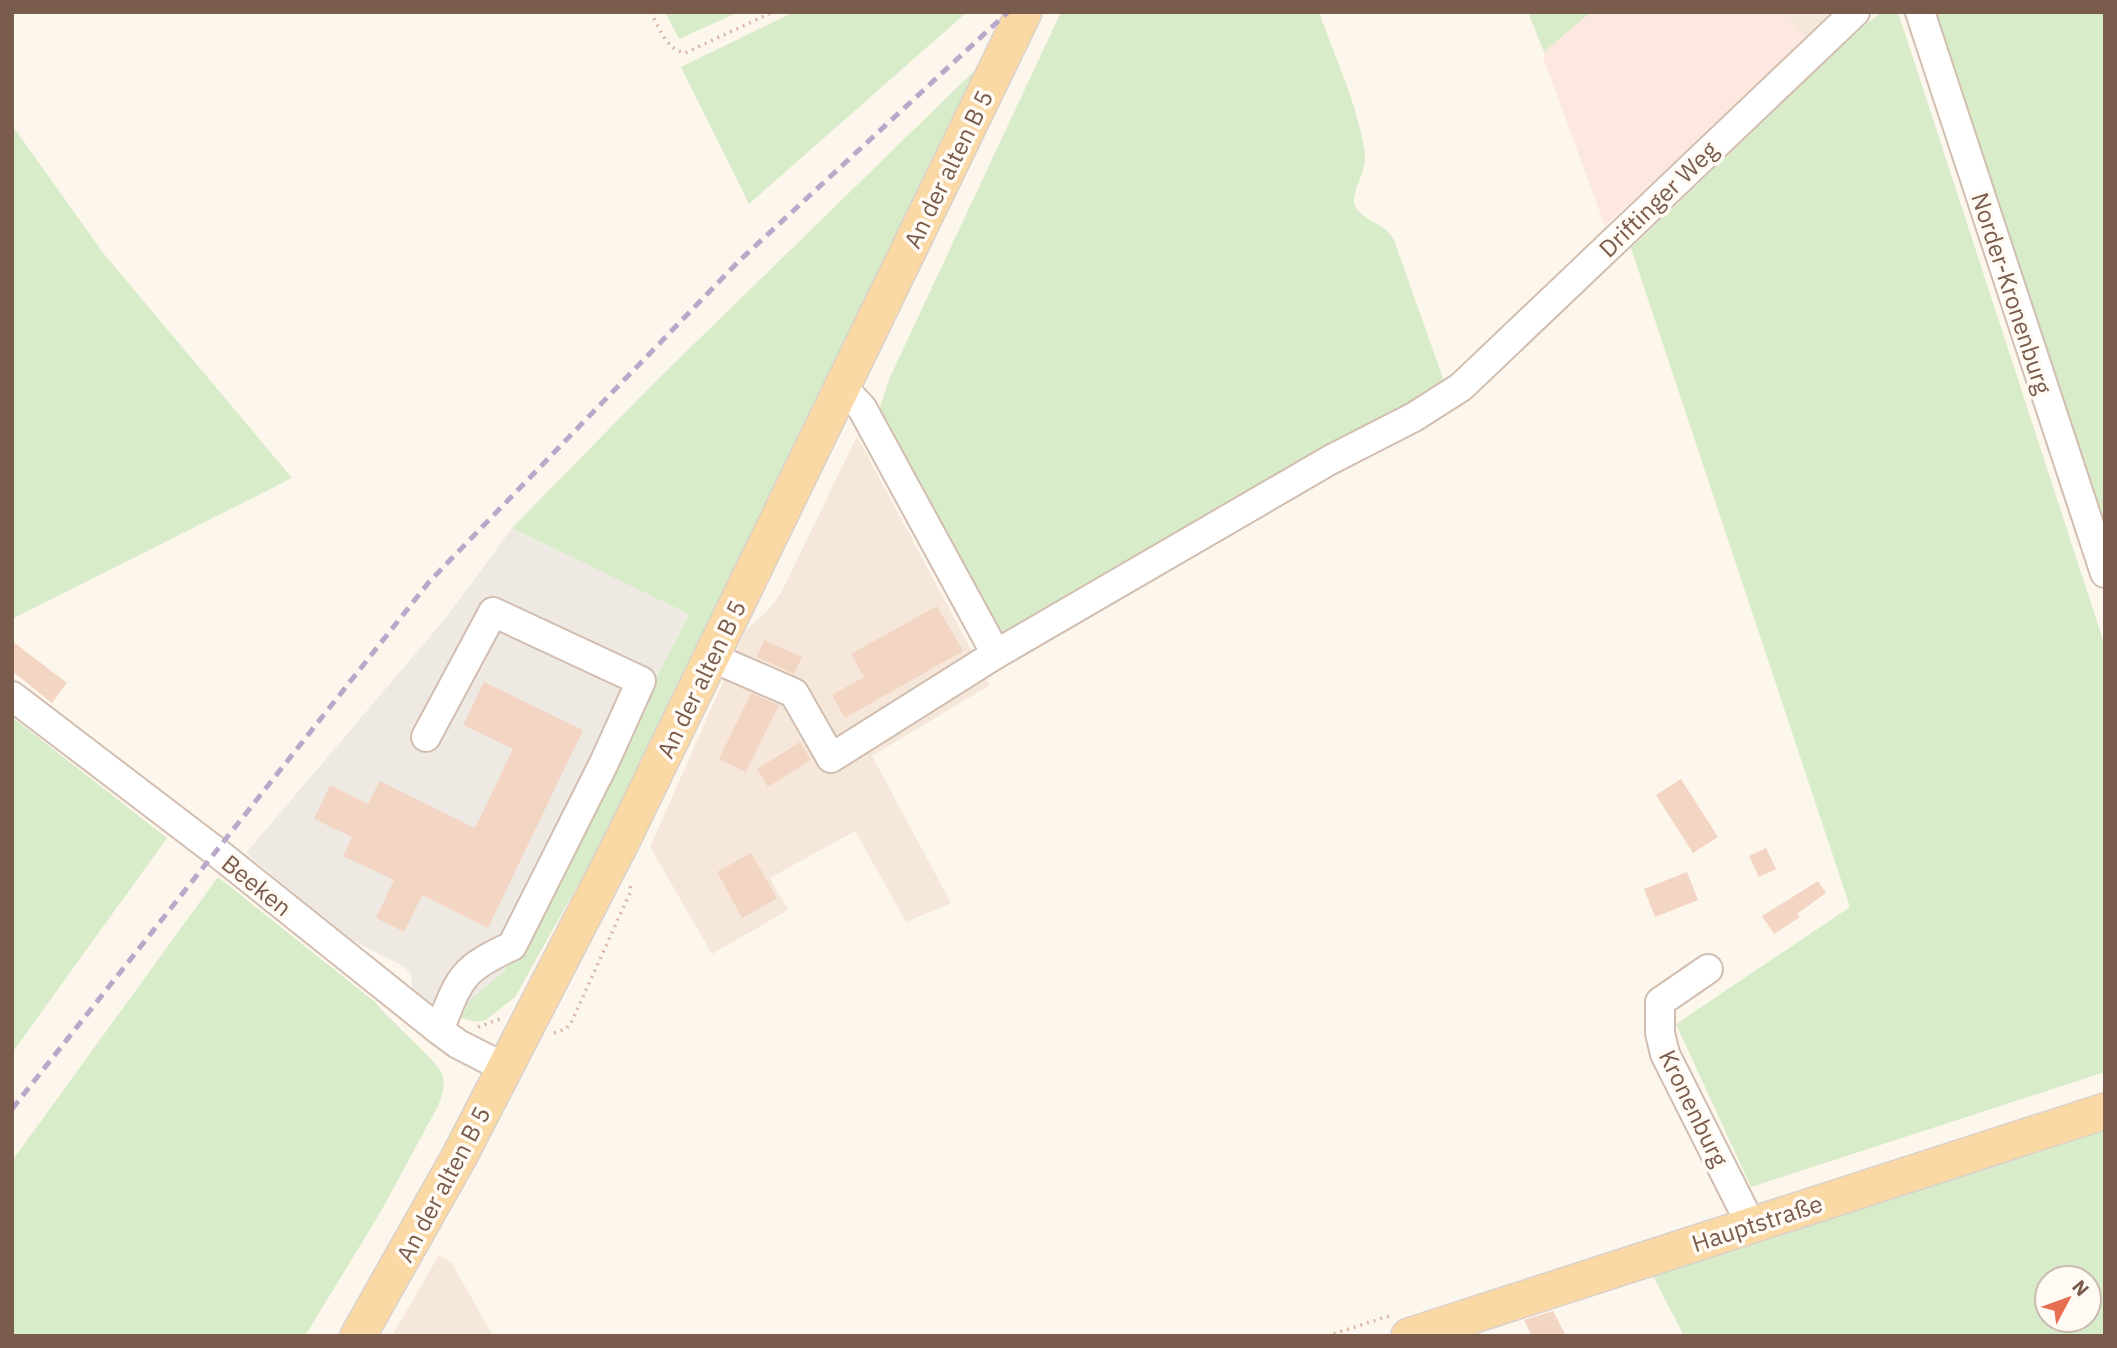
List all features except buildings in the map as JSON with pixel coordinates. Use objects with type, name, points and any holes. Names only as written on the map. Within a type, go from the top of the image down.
[{"type":"main road","name":"An der alten B 5","points":[[358,1336],[412,1243],[505,1068],[711,657],[1024,12]]},
{"type":"main road","name":"Hauptstraße","points":[[1409,1336],[2105,1111]]},
{"type":"street","name":"Driftinger Weg","points":[[711,657],[794,693],[831,758],[996,654],[1330,460],[1414,417],[1461,387],[1855,12]]},
{"type":"street","name":"Norder-Kronenburg","points":[[1920,12],[2105,573]]},
{"type":"street","points":[[842,387],[862,408],[996,654]]},
{"type":"street","points":[[426,737],[493,612],[641,681],[604,764],[512,946],[487,957],[461,976],[439,1030]]},
{"type":"street","name":"Beeken","points":[[12,696],[214,850],[439,1030],[458,1044],[505,1068]]},
{"type":"street","name":"Kronenburg","points":[[1708,969],[1660,1002],[1660,1032],[1665,1054],[1751,1225]]},
{"type":"path","points":[[651,12],[667,42],[677,51],[685,53],[773,12]]},
{"type":"shaded area","points":[[1591,12],[1782,12],[1807,39],[1605,226],[1544,60],[1544,52]]},
{"type":"shaded area","points":[[1782,12],[1835,12],[1807,39]]},
{"type":"shaded area","points":[[857,436],[990,685],[872,756],[951,903],[906,922],[855,831],[770,878],[788,910],[712,954],[650,847],[746,630],[769,609],[781,593]]},
{"type":"shaded area","points":[[512,528],[689,613],[504,972],[464,1008],[461,1018],[412,992],[411,974],[403,966],[342,935],[246,853],[445,619]]},
{"type":"shaded area","points":[[439,1255],[451,1262],[493,1336],[392,1336]]},
{"type":"green space","points":[[665,12],[739,12],[679,39]]},
{"type":"green space","points":[[794,12],[967,12],[749,204],[681,67]]},
{"type":"green space","points":[[1061,12],[1319,12],[1352,101],[1362,137],[1365,162],[1354,196],[1355,206],[1363,216],[1385,229],[1394,240],[1444,381],[1436,390],[1000,640],[881,420],[880,406],[890,377]]},
{"type":"green space","points":[[1528,12],[1591,12],[1544,52]]},
{"type":"green space","points":[[1882,12],[1896,12],[1900,18],[2105,646],[2105,1072],[1751,1187],[1676,1024],[1850,907],[1631,248],[1862,27]]},
{"type":"green space","points":[[1932,12],[2105,12],[2105,532]]},
{"type":"green space","points":[[976,69],[608,831],[515,997],[486,1020],[477,1022],[461,1018],[470,1000],[504,972],[689,614],[512,528],[657,380]]},
{"type":"green space","points":[[12,125],[104,254],[292,478],[12,619]]},
{"type":"green space","points":[[12,717],[167,838],[12,1053]]},
{"type":"green space","points":[[218,877],[375,1002],[431,1060],[442,1074],[444,1083],[438,1106],[380,1213],[305,1336],[12,1336],[12,1161]]},
{"type":"green space","points":[[2105,1130],[2105,1336],[1684,1336],[1648,1266],[1753,1240]]},
{"type":"railway","points":[[12,1109],[429,582],[739,261],[1008,12]]}]
